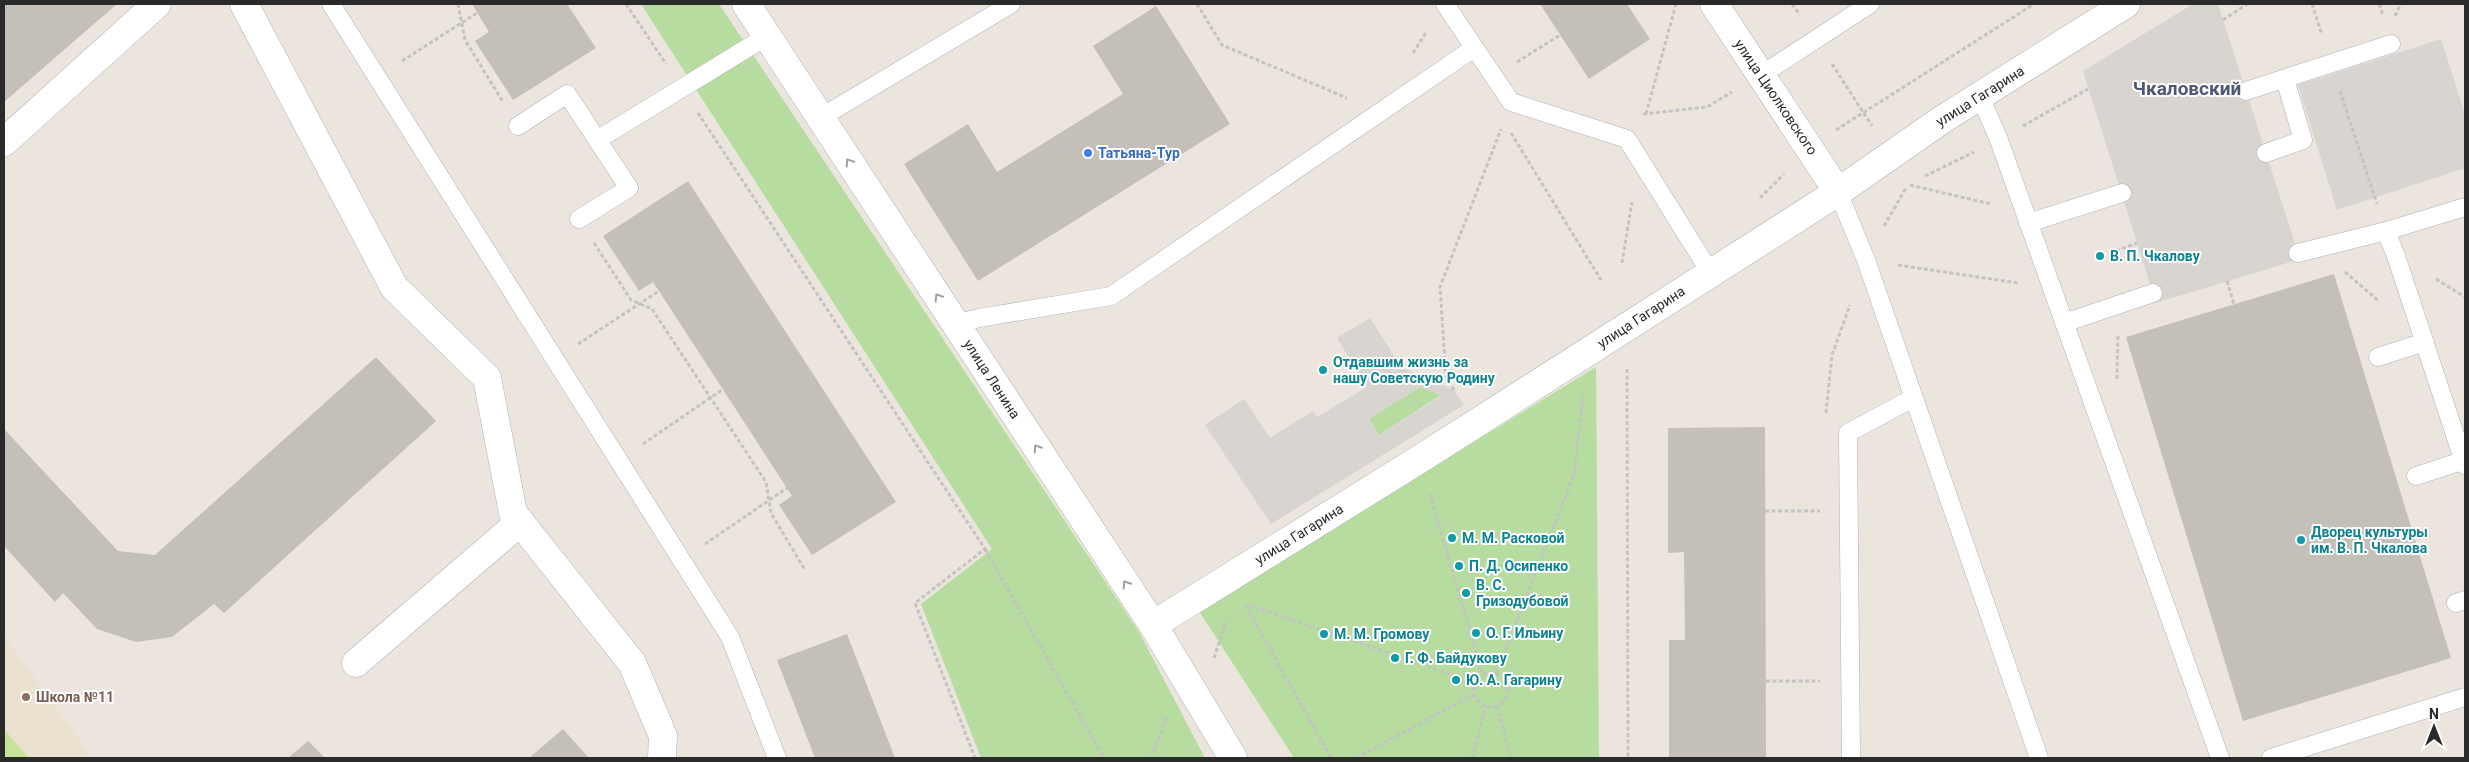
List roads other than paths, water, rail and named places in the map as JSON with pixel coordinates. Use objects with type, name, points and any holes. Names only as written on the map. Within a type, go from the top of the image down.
[{"type":"street","points":[[4,142],[157,4]]},
{"type":"street","points":[[244,4],[394,287],[486,378],[513,513],[632,664],[663,736],[662,758]]},
{"type":"street","name":"улица Ленина","points":[[746,4],[1153,625],[1233,758]]},
{"type":"street","name":"улица Циолковского","points":[[1714,4],[1838,192]]},
{"type":"street","name":"улица Гагарина","points":[[1153,625],[1420,459],[1838,192],[1980,96],[2126,4]]},
{"type":"street","points":[[356,664],[520,522]]},
{"type":"lane","points":[[331,4],[730,637],[777,758]]},
{"type":"lane","points":[[820,118],[1012,4]]},
{"type":"lane","points":[[1445,4],[1511,102],[1627,139],[1710,272]]},
{"type":"lane","points":[[1761,75],[1815,38],[1870,4]]},
{"type":"lane","points":[[597,140],[767,36]]},
{"type":"lane","points":[[2246,90],[2391,44]]},
{"type":"lane","points":[[956,324],[978,318],[1110,296],[1286,179],[1474,48]]},
{"type":"lane","points":[[2266,153],[2303,140],[2285,79]]},
{"type":"lane","points":[[518,126],[567,94],[629,188],[579,219]]},
{"type":"lane","points":[[1980,96],[2026,217],[2220,758]]},
{"type":"lane","points":[[1838,192],[1866,260],[2039,758]]},
{"type":"lane","points":[[2026,217],[2122,194]]},
{"type":"lane","points":[[2298,253],[2386,231],[2465,207]]},
{"type":"lane","points":[[2386,231],[2465,462],[2416,476]]},
{"type":"lane","points":[[2064,323],[2153,292]]},
{"type":"lane","points":[[2378,357],[2425,342]]},
{"type":"lane","points":[[1851,758],[1848,433],[1913,398]]},
{"type":"lane","points":[[2271,758],[2465,697]]},
{"type":"place","name":"Татьяна-Тур","points":[[1088,153]]},
{"type":"place","name":"В. П. Чкалову","points":[[2100,256]]},
{"type":"place","name":"Отдавшим жизнь за нашу Советскую Родину","points":[[1323,370]]},
{"type":"place","name":"М. М. Расковой","points":[[1452,538]]},
{"type":"place","name":"Дворец культуры им. В. П. Чкалова","points":[[2301,540]]},
{"type":"place","name":"П. Д. Осипенко","points":[[1459,566]]},
{"type":"place","name":"В. С. Гризодубовой","points":[[1466,593]]},
{"type":"place","name":"О. Г. Ильину","points":[[1476,633]]},
{"type":"place","name":"М. М. Громову","points":[[1324,634]]},
{"type":"place","name":"Г. Ф. Байдукову","points":[[1395,658]]},
{"type":"place","name":"Ю. А. Гагарину","points":[[1456,680]]},
{"type":"place","name":"Школа №11","points":[[26,697]]},
{"type":"district","name":"Чкаловский","points":[[2187,88]]}]
